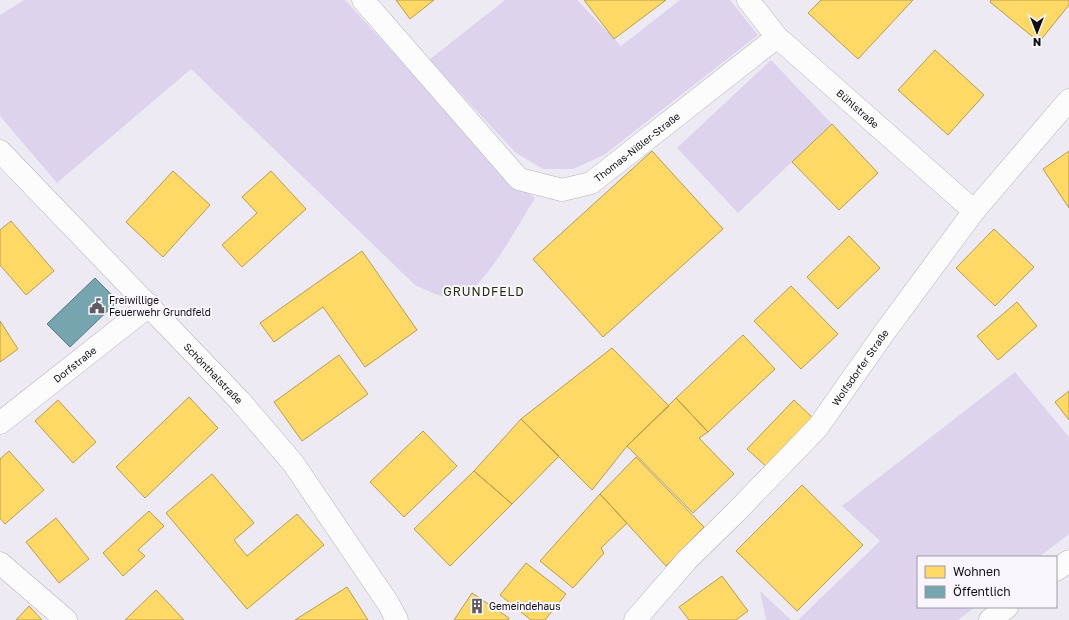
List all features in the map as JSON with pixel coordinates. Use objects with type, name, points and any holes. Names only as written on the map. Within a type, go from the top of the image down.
[{"type":"street","name":"Thomas-Nißler-Straße","points":[[363,0],[519,179],[562,190],[590,183],[777,37]]},
{"type":"street","name":"Bühlstraße","points":[[748,0],[777,37],[974,211]]},
{"type":"street","name":"Wolfsdorfer Straße","points":[[635,620],[687,560],[736,512],[818,427],[884,333],[974,211],[1069,100]]},
{"type":"street","name":"Schönthalstraße","points":[[0,151],[240,400],[293,464],[388,603],[397,620]]},
{"type":"street","name":"Dorfstraße","points":[[0,423],[150,305]]},
{"type":"street","points":[[1057,569],[1069,561]]},
{"type":"street","points":[[0,563],[66,620]]},
{"type":"street","points":[[990,620],[1006,608]]},
{"type":"shaded area","points":[[24,0],[345,0],[513,183],[535,198],[501,254],[490,269],[469,292],[453,298],[436,294],[415,285],[191,69],[57,183],[0,116],[0,15]]},
{"type":"shaded area","points":[[505,0],[577,0],[621,46],[680,0],[730,0],[758,35],[604,155],[573,169],[543,169],[516,153],[429,60]]},
{"type":"shaded area","points":[[771,60],[832,124],[738,213],[677,148]]},
{"type":"shaded area","points":[[1015,372],[1069,437],[1069,534],[1040,556],[917,556],[917,608],[974,608],[958,620],[798,620],[880,541],[842,506]]},
{"type":"shaded area","points":[[760,591],[791,620],[766,620]]},
{"type":"building: Wohnen","points":[[396,0],[434,0],[410,19]]},
{"type":"building: Wohnen","points":[[584,0],[666,0],[614,39]]},
{"type":"building: Wohnen","points":[[821,0],[913,0],[858,59],[808,13]]},
{"type":"building: Wohnen","points":[[991,0],[1069,0],[1069,5],[1039,42],[990,2]]},
{"type":"building: Wohnen","points":[[935,50],[984,95],[948,135],[898,90]]},
{"type":"building: Wohnen","points":[[832,124],[878,173],[839,210],[792,162]]},
{"type":"building: Wohnen","points":[[652,151],[723,229],[603,337],[533,259]]},
{"type":"building: Wohnen","points":[[1069,151],[1069,208],[1043,169]]},
{"type":"building: Wohnen","points":[[173,171],[210,205],[163,257],[126,222]]},
{"type":"building: Wohnen","points":[[271,171],[306,209],[242,267],[222,245],[257,213],[242,197]]},
{"type":"building: Wohnen","points":[[11,221],[54,271],[26,295],[0,265],[0,230]]},
{"type":"building: Wohnen","points":[[994,229],[1034,267],[995,306],[956,268]]},
{"type":"building: Wohnen","points":[[849,236],[880,268],[838,309],[807,277]]},
{"type":"building: Wohnen","points":[[362,251],[417,330],[365,367],[323,307],[274,342],[260,323]]},
{"type":"building: Wohnen","points":[[791,286],[838,334],[801,369],[754,321]]},
{"type":"building: Wohnen","points":[[1017,302],[1037,326],[998,360],[977,336]]},
{"type":"building: Wohnen","points":[[0,321],[18,349],[0,362]]},
{"type":"building: Wohnen","points":[[743,335],[775,369],[708,432],[676,398]]},
{"type":"building: Wohnen","points":[[612,348],[669,406],[627,446],[592,490],[521,419]]},
{"type":"building: Wohnen","points":[[339,355],[368,394],[302,441],[274,402]]},
{"type":"building: Wohnen","points":[[1069,391],[1069,420],[1055,402]]},
{"type":"building: Wohnen","points":[[189,397],[218,428],[145,498],[116,467]]},
{"type":"building: Wohnen","points":[[676,398],[708,432],[699,438],[734,474],[693,513],[627,446]]},
{"type":"building: Wohnen","points":[[58,400],[96,442],[73,463],[35,421]]},
{"type":"building: Wohnen","points":[[794,400],[815,420],[769,469],[747,449]]},
{"type":"building: Wohnen","points":[[521,419],[559,456],[512,504],[474,471]]},
{"type":"building: Wohnen","points":[[423,431],[457,466],[404,517],[370,482]]},
{"type":"building: Wohnen","points":[[9,451],[44,490],[5,524],[0,518],[0,459]]},
{"type":"building: Wohnen","points":[[636,457],[704,527],[666,566],[600,494]]},
{"type":"building: Wohnen","points":[[474,471],[512,504],[450,566],[414,529]]},
{"type":"building: Wohnen","points":[[212,474],[254,523],[234,540],[247,556],[297,514],[324,545],[247,609],[166,513]]},
{"type":"building: Wohnen","points":[[802,485],[863,545],[797,611],[736,551]]},
{"type":"building: Wohnen","points":[[600,494],[627,523],[601,548],[604,553],[573,588],[540,561]]},
{"type":"building: Wohnen","points":[[149,511],[164,526],[138,550],[145,556],[123,576],[103,553]]},
{"type":"building: Wohnen","points":[[56,518],[89,559],[59,583],[26,542]]},
{"type":"building: Wohnen","points":[[526,563],[566,594],[545,620],[531,620],[500,595]]},
{"type":"building: Wohnen","points":[[722,576],[748,611],[736,620],[689,620],[679,607]]},
{"type":"building: Wohnen","points":[[347,587],[368,620],[295,620]]},
{"type":"building: Wohnen","points":[[156,590],[184,620],[125,620]]},
{"type":"building: Wohnen","name":"Gemeindehaus","points":[[472,593],[509,618],[508,620],[454,620]]},
{"type":"building: Wohnen","points":[[29,606],[42,620],[16,620]]},
{"type":"building: Öffentlich","points":[[95,278],[118,301],[70,347],[47,324]]},
{"type":"place","name":"Freiwillige Feuerwehr Grundfeld","points":[[97,306]]},
{"type":"place","name":"Gemeindehaus","points":[[477,606]]},
{"type":"district","name":"GRUNDFELD","points":[[484,291]]}]
